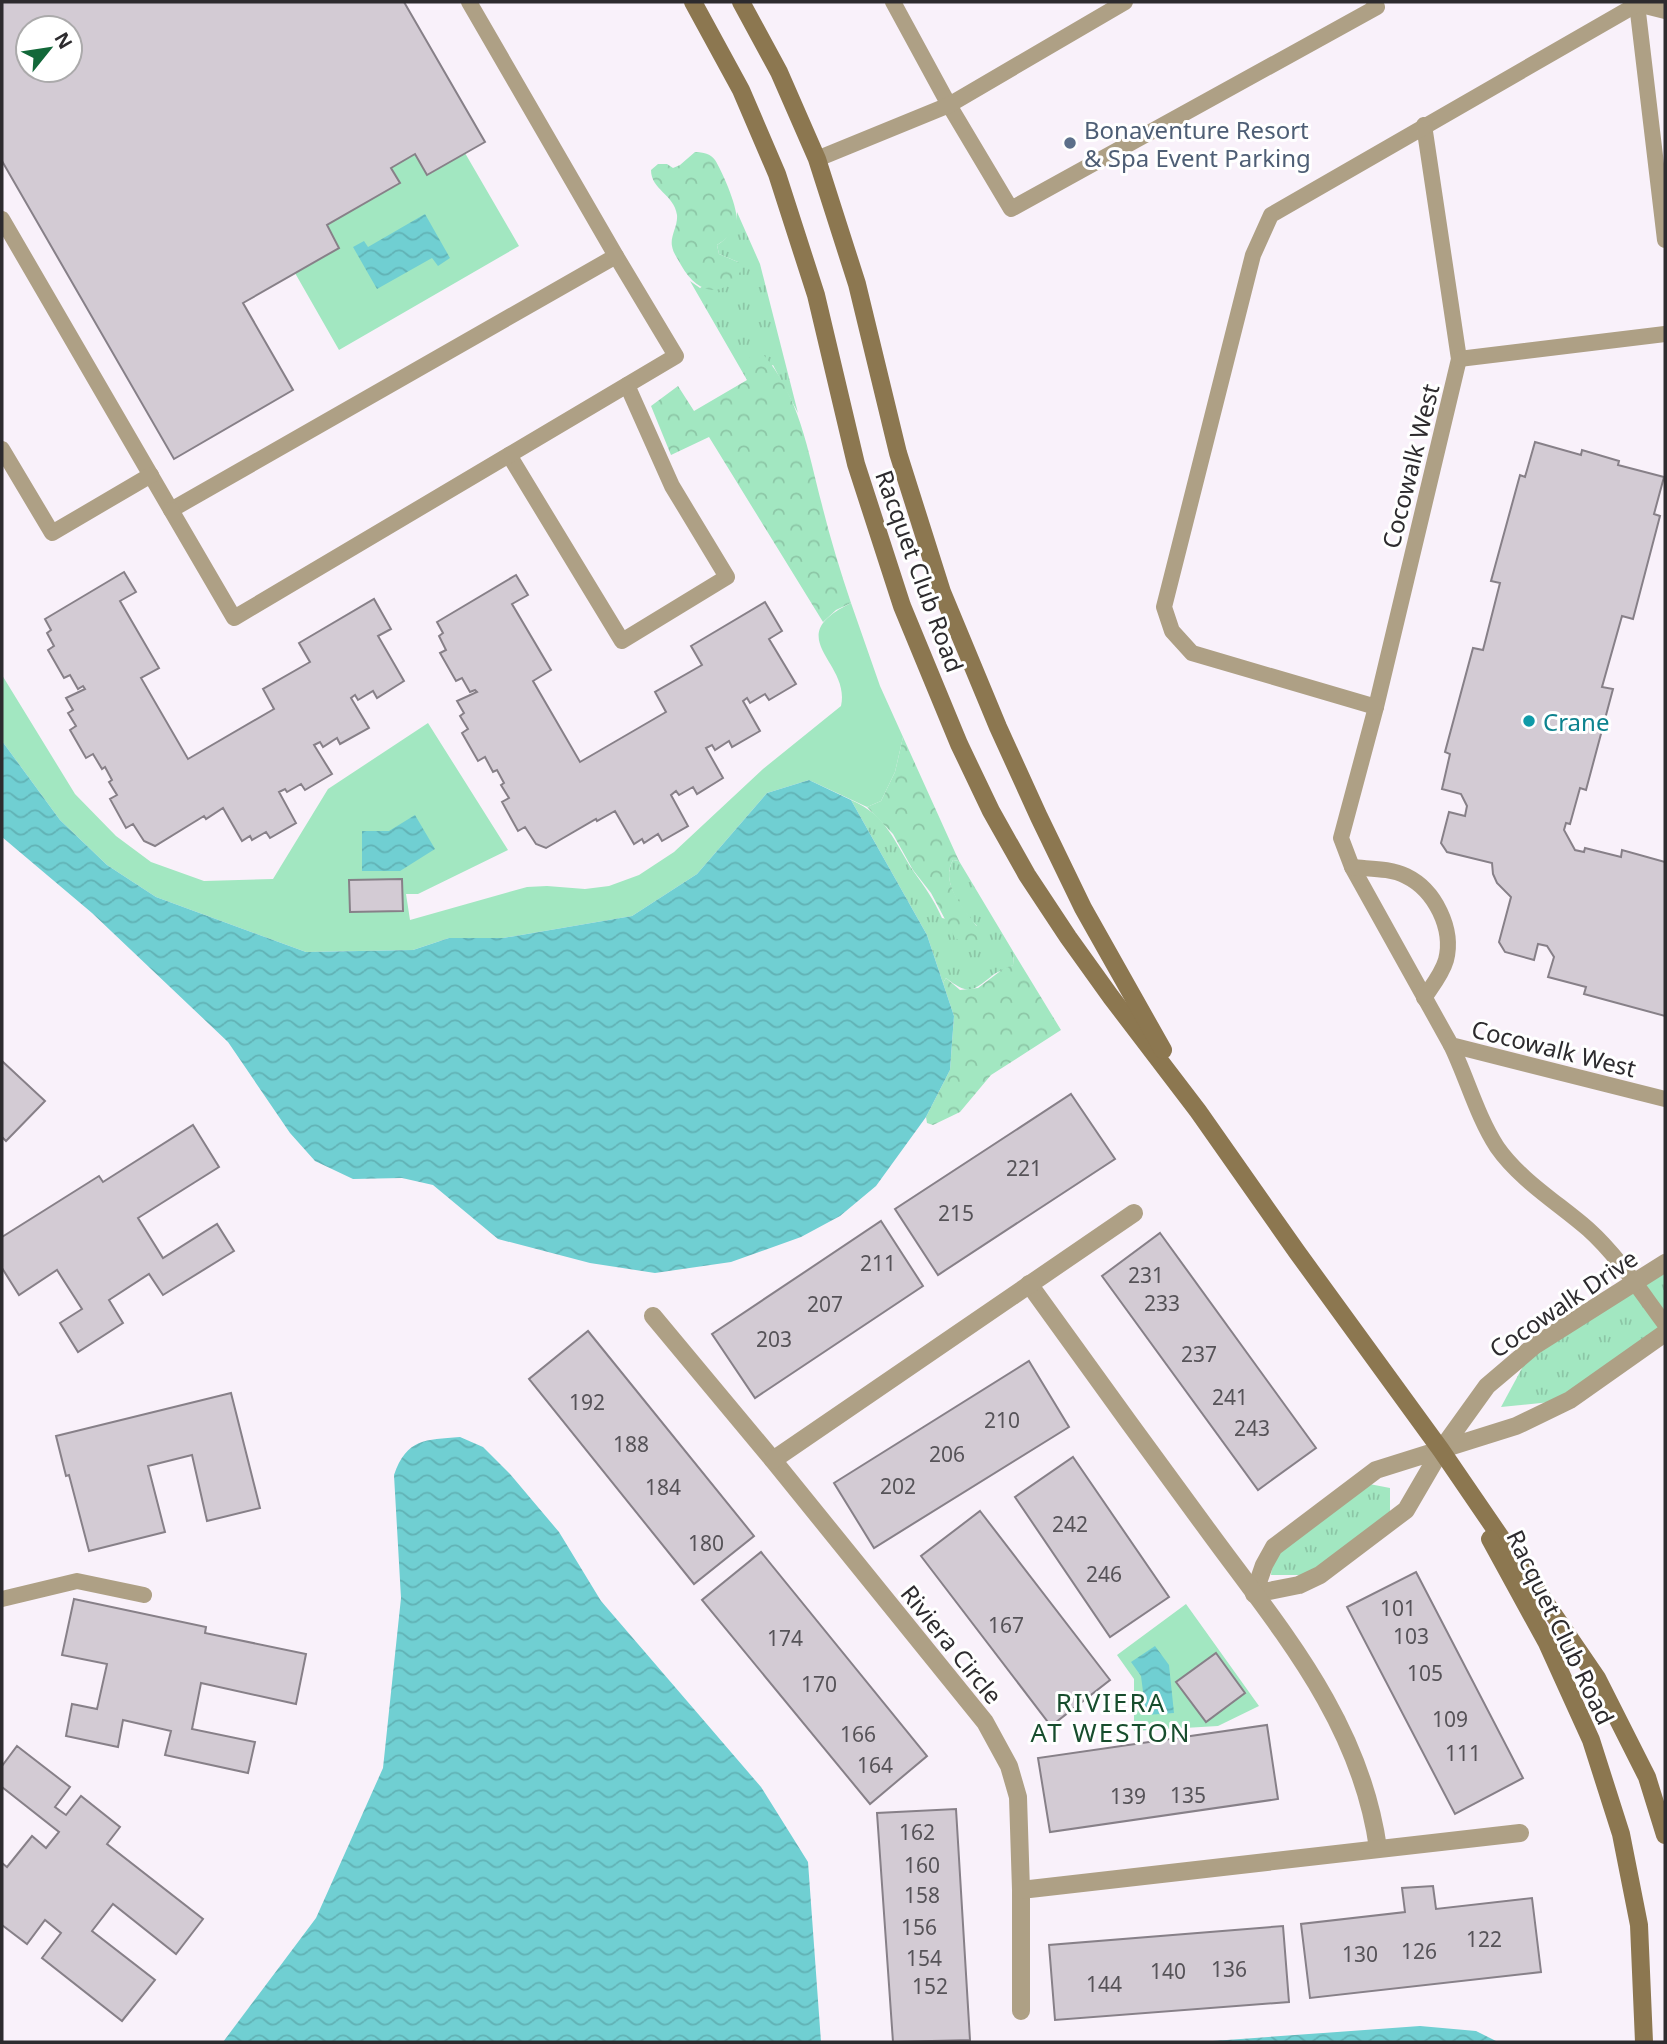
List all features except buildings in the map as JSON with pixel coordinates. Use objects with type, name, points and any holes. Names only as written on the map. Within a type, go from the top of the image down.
[{"type":"street","name":"Racquet Club Road","points":[[693,2],[741,90],[777,174],[816,295],[856,464],[902,607],[959,744],[991,811],[1027,875],[1111,997],[1198,1111],[1441,1450],[1597,1678],[1647,1777],[1665,1835]]},
{"type":"street","name":"Racquet Club Road","points":[[741,2],[779,72],[817,159],[857,284],[898,453],[947,604],[998,727],[1078,897],[1198,1111]]},
{"type":"street","points":[[773,1460],[1134,1213]]},
{"type":"street","name":"Cocowalk Drive","points":[[1441,1450],[1487,1386],[1534,1346],[1665,1263]]},
{"type":"street","points":[[1029,1284],[1314,1679],[1341,1730],[1366,1789],[1378,1848]]},
{"type":"street","name":"Riviera Circle","points":[[653,1317],[773,1460],[985,1722],[1009,1766],[1017,1797],[1021,1890],[1021,2011]]},
{"type":"street","points":[[1254,1594],[1264,1565],[1274,1547],[1376,1470],[1516,1426],[1570,1400],[1665,1333]]},
{"type":"street","name":"Racquet Club Road","points":[[1441,1450],[1547,1643],[1591,1740],[1621,1834],[1639,1925],[1644,2042]]},
{"type":"street","points":[[1254,1594],[1299,1585],[1320,1575],[1390,1523],[1406,1510],[1441,1450]]},
{"type":"street","points":[[1021,1890],[1520,1833]]},
{"type":"lane","points":[[2,219],[234,618],[676,356],[469,2]]},
{"type":"lane","points":[[893,2],[949,105],[1011,209],[1377,7],[1374,2]]},
{"type":"lane","points":[[817,159],[949,105],[1125,2]]},
{"type":"lane","points":[[1639,3],[1665,240]]},
{"type":"lane","points":[[1376,707],[1192,653],[1172,631],[1164,607],[1253,255],[1270,215],[1639,3],[1665,11]]},
{"type":"lane","name":"Cocowalk West","points":[[1424,125],[1459,359],[1376,707],[1341,838],[1352,867],[1451,1045],[1665,1099]]},
{"type":"lane","points":[[172,510],[616,256]]},
{"type":"lane","points":[[1459,359],[1665,334]]},
{"type":"lane","points":[[509,455],[622,641],[727,577],[672,486],[627,385]]},
{"type":"lane","points":[[2,449],[52,533],[151,475]]},
{"type":"lane","points":[[1352,867],[1390,870],[1406,876],[1425,890],[1435,904],[1446,926],[1448,943],[1441,973],[1424,998]]},
{"type":"lane","points":[[1451,1045],[1498,1148],[1516,1169],[1590,1230],[1665,1324]]},
{"type":"lane","points":[[2,1599],[77,1581],[144,1595]]},
{"type":"green space","points":[[695,152],[711,156],[715,160],[736,211],[735,228],[717,245],[719,254],[738,262],[742,269],[727,286],[719,289],[703,288],[695,283],[674,254],[672,238],[677,219],[675,208],[652,177],[651,170],[658,164],[667,164],[673,168]]},
{"type":"green space","points":[[465,153],[519,246],[339,350],[295,273],[339,248],[327,225],[400,183],[391,168],[415,154],[428,175]]},
{"type":"green space","points":[[737,212],[760,264],[798,413],[773,365],[747,380],[690,281],[700,288],[738,262],[719,254],[717,245],[732,231]]},
{"type":"green space","points":[[761,352],[774,368],[793,404],[807,444],[851,603],[836,610],[823,622],[709,437],[671,455],[651,406],[678,386],[694,411],[747,380],[746,363],[752,354]]},
{"type":"green space","points":[[851,603],[880,686],[903,737],[895,772],[881,801],[867,807],[809,780],[767,793],[697,874],[632,916],[503,938],[449,938],[413,950],[306,952],[156,897],[107,865],[60,820],[2,741],[2,675],[75,794],[116,836],[151,862],[204,881],[273,879],[328,789],[428,723],[508,850],[418,894],[406,894],[410,920],[527,887],[585,889],[609,886],[639,875],[674,852],[763,769],[841,706],[841,690],[837,676],[823,651],[819,639],[820,628],[830,616]]},
{"type":"green space","points":[[903,737],[959,861],[953,860],[949,877],[954,894],[978,928],[983,944],[979,950],[955,938],[931,893],[913,870],[893,834],[867,807],[881,801],[895,772]]},
{"type":"green space","points":[[851,800],[873,813],[888,830],[942,918],[977,926],[959,904],[951,886],[950,868],[953,860],[959,861],[1014,953],[1013,965],[975,988],[960,987],[946,978],[943,983],[927,935]]},
{"type":"green space","points":[[1014,953],[1061,1030],[991,1075],[960,1112],[933,1125],[927,1123],[926,1117],[950,1070],[954,1016],[943,983],[946,978],[960,990],[978,988],[1003,969],[1013,965]]},
{"type":"green space","points":[[1665,1263],[1665,1333],[1570,1400],[1501,1407],[1534,1346]]},
{"type":"green space","points":[[1359,1482],[1390,1488],[1390,1523],[1320,1575],[1271,1575],[1274,1547]]},
{"type":"green space","points":[[1186,1604],[1259,1706],[1218,1726],[1134,1731],[1134,1679],[1117,1655]]},
{"type":"water","points":[[425,214],[450,258],[438,266],[432,258],[377,289],[353,247],[364,241],[368,247]]},
{"type":"water","points":[[2,741],[60,820],[107,865],[156,897],[306,952],[413,950],[449,938],[503,938],[632,916],[697,874],[767,793],[809,780],[851,800],[927,935],[954,1016],[950,1070],[926,1117],[876,1186],[840,1216],[801,1237],[731,1262],[655,1273],[590,1263],[498,1239],[433,1185],[402,1178],[353,1179],[315,1161],[290,1133],[228,1042],[92,913],[2,837]]},
{"type":"water","points":[[415,815],[435,849],[400,871],[362,871],[362,831],[389,831]]},
{"type":"water","points":[[460,1437],[483,1447],[510,1474],[559,1532],[601,1601],[761,1787],[808,1862],[821,2042],[223,2042],[316,1918],[383,1768],[401,1598],[394,1475],[405,1454],[419,1443]]},
{"type":"water","points":[[1155,1646],[1169,1665],[1174,1713],[1146,1715],[1141,1676],[1131,1662]]},
{"type":"water","points":[[1420,2026],[1476,2031],[1498,2042],[1199,2042]]},
{"type":"place","name":"Bonaventure Resort & Spa Event Parking","points":[[1070,143]]},
{"type":"place","name":"Crane","points":[[1529,721]]},
{"type":"district","name":"RIVIERA AT WESTON","points":[[1111,1717]]}]
